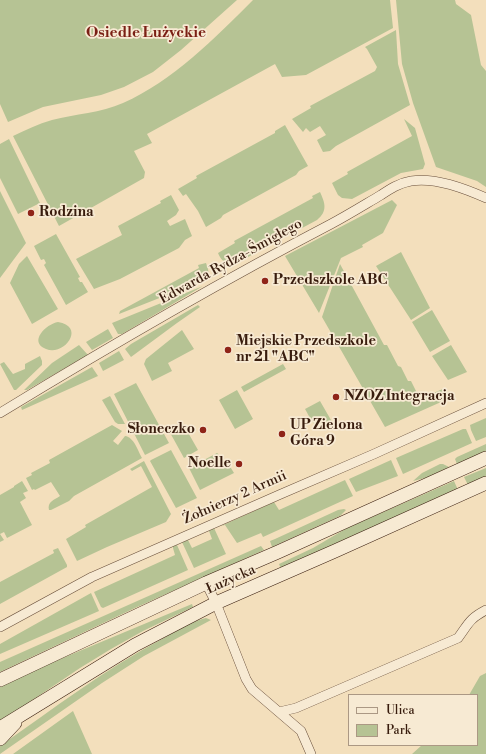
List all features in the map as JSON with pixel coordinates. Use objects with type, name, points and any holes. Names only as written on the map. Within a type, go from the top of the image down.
[{"type":"main road","name":"Łużycka","points":[[0,680],[206,583],[486,458]]},
{"type":"main road","name":"Łużycka","points":[[0,728],[135,645],[216,603],[486,483]]},
{"type":"main road","points":[[0,739],[22,715]]},
{"type":"street","name":"Edwarda Rydza-Śmigłego","points":[[0,413],[218,284],[339,220],[401,183],[419,180],[431,181],[460,187],[486,198]]},
{"type":"street","name":"Żołnierzy 2 Armii","points":[[0,627],[92,577],[374,454],[486,403]]},
{"type":"street","points":[[206,583],[216,603],[246,679],[252,689],[301,731],[311,754]]},
{"type":"street","points":[[279,712],[296,708],[458,638],[469,621],[486,610]]},
{"type":"green space","points":[[0,0],[237,0],[181,50],[153,72],[124,87],[101,95],[43,107],[8,122],[0,104]]},
{"type":"green space","points":[[253,0],[390,0],[393,28],[306,75],[282,77],[275,64],[147,134],[152,143],[134,151],[145,172],[144,178],[59,226],[13,136],[52,120],[115,106],[141,94],[176,71],[192,58]]},
{"type":"green space","points":[[396,0],[455,0],[456,4],[471,15],[481,65],[486,71],[486,187],[477,181],[436,167],[413,103],[402,64]]},
{"type":"green space","points":[[396,30],[398,64],[410,105],[336,146],[330,151],[323,152],[317,140],[326,135],[320,126],[310,132],[306,128],[303,132],[292,119],[311,108],[310,106],[375,71],[377,67],[365,47]]},
{"type":"green space","points":[[404,119],[415,128],[425,164],[423,169],[401,173],[352,199],[342,198],[338,195],[332,183],[348,174],[347,172],[412,136]]},
{"type":"green space","points":[[285,125],[308,166],[299,171],[296,175],[223,215],[221,218],[206,227],[198,211],[186,194],[183,196],[178,189],[197,178],[196,176],[275,133],[275,131]]},
{"type":"green space","points":[[9,139],[40,203],[18,214],[0,178],[0,144]]},
{"type":"green space","points":[[0,191],[26,243],[0,278]]},
{"type":"green space","points":[[320,192],[324,210],[317,220],[235,264],[227,263],[221,258],[218,253],[235,243],[234,241],[313,198],[312,196]]},
{"type":"green space","points":[[171,195],[179,210],[176,215],[167,221],[170,226],[185,219],[192,236],[185,240],[179,248],[120,279],[94,289],[76,259],[122,235],[118,226],[161,203],[160,201]]},
{"type":"green space","points":[[392,200],[397,205],[383,233],[362,245],[363,247],[341,258],[319,313],[285,256]]},
{"type":"green space","points":[[56,234],[80,277],[78,278],[80,282],[82,282],[88,292],[66,305],[44,265],[46,263],[44,259],[41,260],[34,246]]},
{"type":"green space","points":[[401,252],[430,308],[411,320],[376,266]]},
{"type":"green space","points":[[27,256],[58,309],[32,324],[10,283],[19,264]]},
{"type":"green space","points":[[206,263],[208,274],[205,280],[119,314],[120,311],[199,268],[198,265]]},
{"type":"green space","points":[[340,264],[384,345],[387,345],[408,381],[411,381],[420,399],[445,388],[450,398],[385,427],[322,317]]},
{"type":"green space","points":[[203,286],[122,334],[118,334],[112,323]]},
{"type":"green space","points":[[198,305],[200,307],[131,357],[125,349],[131,344]]},
{"type":"green space","points":[[432,310],[450,341],[430,352],[412,322]]},
{"type":"green space","points":[[58,322],[67,325],[71,329],[69,340],[59,349],[46,349],[41,346],[39,338],[44,330],[53,323]]},
{"type":"green space","points":[[108,329],[113,338],[92,350],[86,342]]},
{"type":"green space","points":[[182,330],[194,349],[168,363],[172,371],[152,381],[144,364],[146,359]]},
{"type":"green space","points":[[79,345],[88,355],[27,390],[24,390],[52,363]]},
{"type":"green space","points":[[451,345],[467,372],[448,380],[432,356]]},
{"type":"green space","points":[[119,351],[124,360],[103,371],[99,363]]},
{"type":"green space","points":[[40,356],[42,365],[16,390],[14,390],[0,364],[4,362],[13,374],[25,369],[25,364]]},
{"type":"green space","points":[[283,364],[286,369],[244,392],[241,387]]},
{"type":"green space","points":[[92,367],[98,376],[22,410],[21,407]]},
{"type":"green space","points":[[136,383],[169,443],[145,455],[114,394]]},
{"type":"green space","points":[[237,390],[253,419],[235,429],[219,400]]},
{"type":"green space","points":[[110,396],[125,424],[118,424],[115,422],[102,400]]},
{"type":"green space","points":[[320,401],[335,427],[329,430],[320,429],[316,426],[305,409]]},
{"type":"green space","points":[[486,418],[486,437],[476,441],[470,425]]},
{"type":"green space","points":[[182,422],[198,450],[184,458],[168,429]]},
{"type":"green space","points":[[112,425],[122,431],[113,441],[118,445],[125,436],[128,437],[137,448],[142,458],[74,496],[69,501],[49,510],[50,503],[60,496],[51,482],[32,490],[26,478],[32,475],[31,473],[50,463],[49,460]]},
{"type":"green space","points":[[466,429],[472,443],[403,474],[396,458]]},
{"type":"green space","points":[[486,444],[486,451],[457,464],[455,459],[457,457]]},
{"type":"green space","points":[[171,450],[197,498],[176,508],[150,461]]},
{"type":"green space","points":[[217,453],[221,456],[223,461],[226,460],[234,473],[200,490],[189,468]]},
{"type":"green space","points":[[391,460],[398,476],[356,492],[349,479]]},
{"type":"green space","points":[[144,461],[171,514],[166,522],[77,561],[66,539],[86,527],[85,525],[152,487],[141,466],[132,471],[130,469]]},
{"type":"green space","points":[[440,464],[449,467],[429,477],[413,481],[422,473]]},
{"type":"green space","points":[[486,468],[486,477],[468,485],[464,477]]},
{"type":"green space","points":[[345,480],[353,496],[263,537],[261,533],[237,543],[225,525],[221,526],[274,502],[279,510]]},
{"type":"green space","points":[[22,481],[28,491],[23,493],[26,498],[20,502],[32,525],[7,538],[4,532],[0,534],[0,495]]},
{"type":"green space","points":[[454,481],[458,490],[281,569],[279,564],[313,548],[347,528]]},
{"type":"green space","points":[[338,510],[346,510],[340,516],[272,547],[270,541]]},
{"type":"green space","points":[[214,528],[226,554],[194,568],[182,542],[188,540],[192,548],[212,539],[209,531]]},
{"type":"green space","points":[[0,534],[4,540],[0,542]]},
{"type":"green space","points":[[177,545],[188,570],[103,608],[101,607],[94,592],[175,555],[173,546]]},
{"type":"green space","points":[[261,546],[264,550],[135,608],[0,672],[0,662]]},
{"type":"green space","points":[[58,548],[67,567],[0,604],[0,582],[54,553],[53,550]]},
{"type":"green space","points":[[91,593],[99,611],[0,654],[0,644]]},
{"type":"green space","points":[[192,604],[193,607],[143,631],[80,668],[0,722],[0,687],[34,670]]},
{"type":"green space","points":[[206,618],[211,620],[144,656],[102,683],[0,754],[0,746],[100,676],[178,630],[195,621]]},
{"type":"green space","points":[[486,673],[486,754],[412,754],[421,746],[478,746],[478,694],[470,694],[480,676]]},
{"type":"green space","points":[[73,711],[92,754],[13,754]]},
{"type":"place","name":"Rodzina","points":[[31,213]]},
{"type":"place","name":"Przedszkole ABC","points":[[265,281]]},
{"type":"place","name":"Miejskie Przedszkole nr 21 \"ABC\"","points":[[228,350]]},
{"type":"place","name":"NZOZ Integracja","points":[[336,397]]},
{"type":"place","name":"Słoneczko","points":[[203,430]]},
{"type":"place","name":"UP Zielona Góra 9","points":[[282,434]]},
{"type":"place","name":"Noelle","points":[[239,464]]},
{"type":"district","name":"Osiedle Łużyckie","points":[[146,33]]}]
